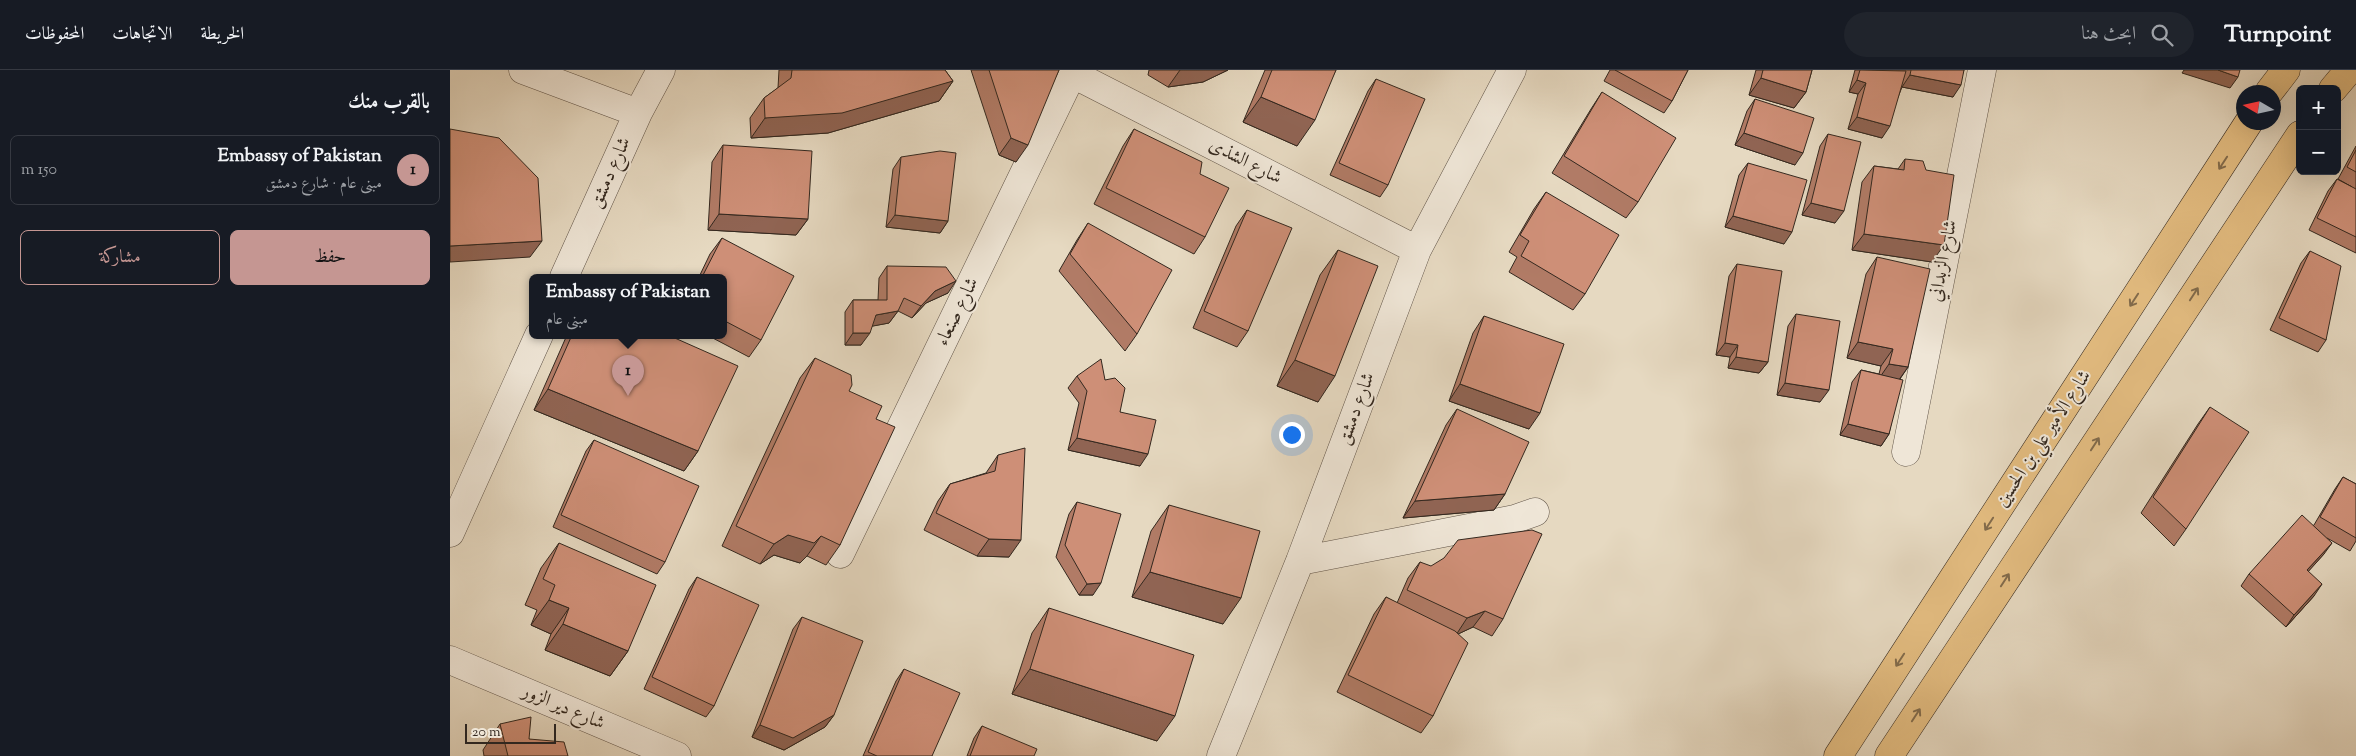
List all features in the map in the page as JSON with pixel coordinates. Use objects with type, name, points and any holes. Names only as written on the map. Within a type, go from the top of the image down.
[{"type":"main road","points":[[2336,85],[2349,70]]},
{"type":"main road","name":"شارع الأمير علي بن الحسين","points":[[1838,756],[2245,130]]},
{"type":"main road","points":[[1889,756],[2296,142]]},
{"type":"street","points":[[523,70],[638,113]]},
{"type":"street","name":"شارع دمشق","points":[[565,274],[638,113],[661,70]]},
{"type":"street","name":"شارع دمشق","points":[[1221,756],[1300,561],[1417,250],[1512,70]]},
{"type":"street","name":"شارع الزبداني","points":[[1906,452],[1982,70]]},
{"type":"street","name":"شارع الشذى","points":[[1074,72],[1417,250]]},
{"type":"street","name":"شارع صنعاء","points":[[840,554],[1074,72]]},
{"type":"street","points":[[450,533],[536,339]]},
{"type":"street","points":[[1300,561],[1515,519],[1535,512]]},
{"type":"street","name":"شارع دير الزور","points":[[450,660],[677,756]]},
{"type":"building","points":[[792,70],[945,70],[953,81],[842,113],[765,118],[764,98],[791,78]]},
{"type":"building","points":[[989,70],[1059,70],[1028,145],[1011,138]]},
{"type":"building","points":[[1272,70],[1336,70],[1315,120],[1261,97]]},
{"type":"building","points":[[1615,70],[1688,70],[1672,101]]},
{"type":"building","points":[[1763,70],[1812,70],[1806,92],[1761,78]]},
{"type":"building","points":[[1860,70],[1906,71],[1890,126],[1857,117],[1866,83],[1857,80]]},
{"type":"building","points":[[1911,70],[1964,70],[1961,85],[1910,75]]},
{"type":"building","points":[[2218,70],[2240,70],[2238,77]]},
{"type":"building","points":[[1376,79],[1425,99],[1388,185],[1339,163]]},
{"type":"building","points":[[1602,92],[1676,138],[1638,202],[1564,156]]},
{"type":"building","points":[[1755,99],[1814,118],[1803,153],[1744,133]]},
{"type":"building","points":[[450,129],[499,138],[538,178],[542,241],[450,246]]},
{"type":"building","points":[[1134,129],[1202,162],[1200,174],[1229,188],[1205,237],[1106,188]]},
{"type":"building","points":[[1828,134],[1861,142],[1844,211],[1811,203]]},
{"type":"building","points":[[723,145],[812,151],[808,219],[719,214]]},
{"type":"building","points":[[2356,150],[2356,172],[2347,167]]},
{"type":"building","points":[[940,151],[956,153],[948,221],[895,215],[901,157]]},
{"type":"building","points":[[1905,159],[1923,161],[1926,170],[1954,175],[1944,245],[1864,234],[1874,166],[1904,170]]},
{"type":"building","points":[[1748,163],[1807,180],[1792,232],[1733,216]]},
{"type":"building","points":[[2337,179],[2356,189],[2356,237],[2317,218]]},
{"type":"building","points":[[1546,192],[1619,235],[1585,294],[1521,256],[1529,241],[1520,235]]},
{"type":"building","points":[[1247,210],[1292,228],[1248,331],[1204,311]]},
{"type":"building","points":[[1088,223],[1172,270],[1137,334],[1070,254]]},
{"type":"building","points":[[722,238],[794,276],[761,340],[727,322],[727,274],[704,274]]},
{"type":"building","points":[[1338,250],[1378,266],[1335,376],[1295,360]]},
{"type":"building","points":[[2310,251],[2341,266],[2326,340],[2279,318]]},
{"type":"building","points":[[1877,257],[1930,269],[1908,367],[1889,364],[1893,349],[1858,342]]},
{"type":"building","points":[[1737,264],[1782,271],[1768,362],[1736,357],[1738,345],[1725,343]]},
{"type":"building","points":[[887,266],[946,267],[956,281],[935,291],[921,306],[904,298],[898,311],[876,315],[870,333],[853,333],[853,300],[887,300]]},
{"type":"building","points":[[1796,314],[1840,321],[1829,390],[1785,383]]},
{"type":"building","points":[[1484,316],[1564,344],[1540,413],[1460,384]]},
{"type":"building","points":[[570,339],[677,339],[738,366],[698,451],[548,389]]},
{"type":"building","points":[[815,358],[851,375],[852,385],[849,391],[882,406],[876,419],[895,427],[840,545],[821,536],[814,543],[788,535],[774,544],[736,526]]},
{"type":"building","points":[[1101,359],[1105,380],[1115,378],[1125,388],[1120,412],[1156,420],[1148,454],[1077,438],[1087,391],[1077,376]]},
{"type":"building","points":[[1861,370],[1903,380],[1889,434],[1848,424]]},
{"type":"building","points":[[2210,407],[2249,432],[2186,529],[2153,497]]},
{"type":"building","points":[[1457,409],[1529,442],[1505,494],[1415,501]]},
{"type":"building","points":[[594,440],[699,486],[665,562],[561,515]]},
{"type":"building","points":[[1025,448],[1021,540],[989,539],[936,513],[950,484],[995,471],[998,455]]},
{"type":"building","points":[[2343,477],[2356,484],[2356,538],[2320,517]]},
{"type":"building","points":[[1077,502],[1121,514],[1101,583],[1087,584],[1065,545]]},
{"type":"building","points":[[1169,505],[1260,531],[1241,598],[1150,572]]},
{"type":"building","points":[[2302,515],[2332,543],[2307,570],[2322,584],[2294,615],[2249,574]]},
{"type":"building","points":[[1532,530],[1542,534],[1503,619],[1485,611],[1467,618],[1407,590],[1420,562],[1431,566],[1444,558],[1458,540]]},
{"type":"building","points":[[559,543],[656,585],[628,651],[563,624],[569,608],[549,600],[555,585],[543,579]]},
{"type":"building","points":[[697,577],[759,605],[714,706],[652,677]]},
{"type":"building","points":[[1386,597],[1455,631],[1468,643],[1433,716],[1348,675]]},
{"type":"building","points":[[1049,608],[1194,655],[1175,716],[1030,669]]},
{"type":"building","points":[[802,617],[863,641],[834,715],[793,738],[760,725]]},
{"type":"building","points":[[904,669],[960,693],[932,756],[877,756],[868,752]]},
{"type":"building","points":[[531,717],[529,739],[564,742],[568,756],[508,756],[500,724]]},
{"type":"building","points":[[982,726],[1037,749],[1034,756],[970,756]]},
{"type":"place","name":"Embassy of Pakistan","points":[[628,396]]}]
